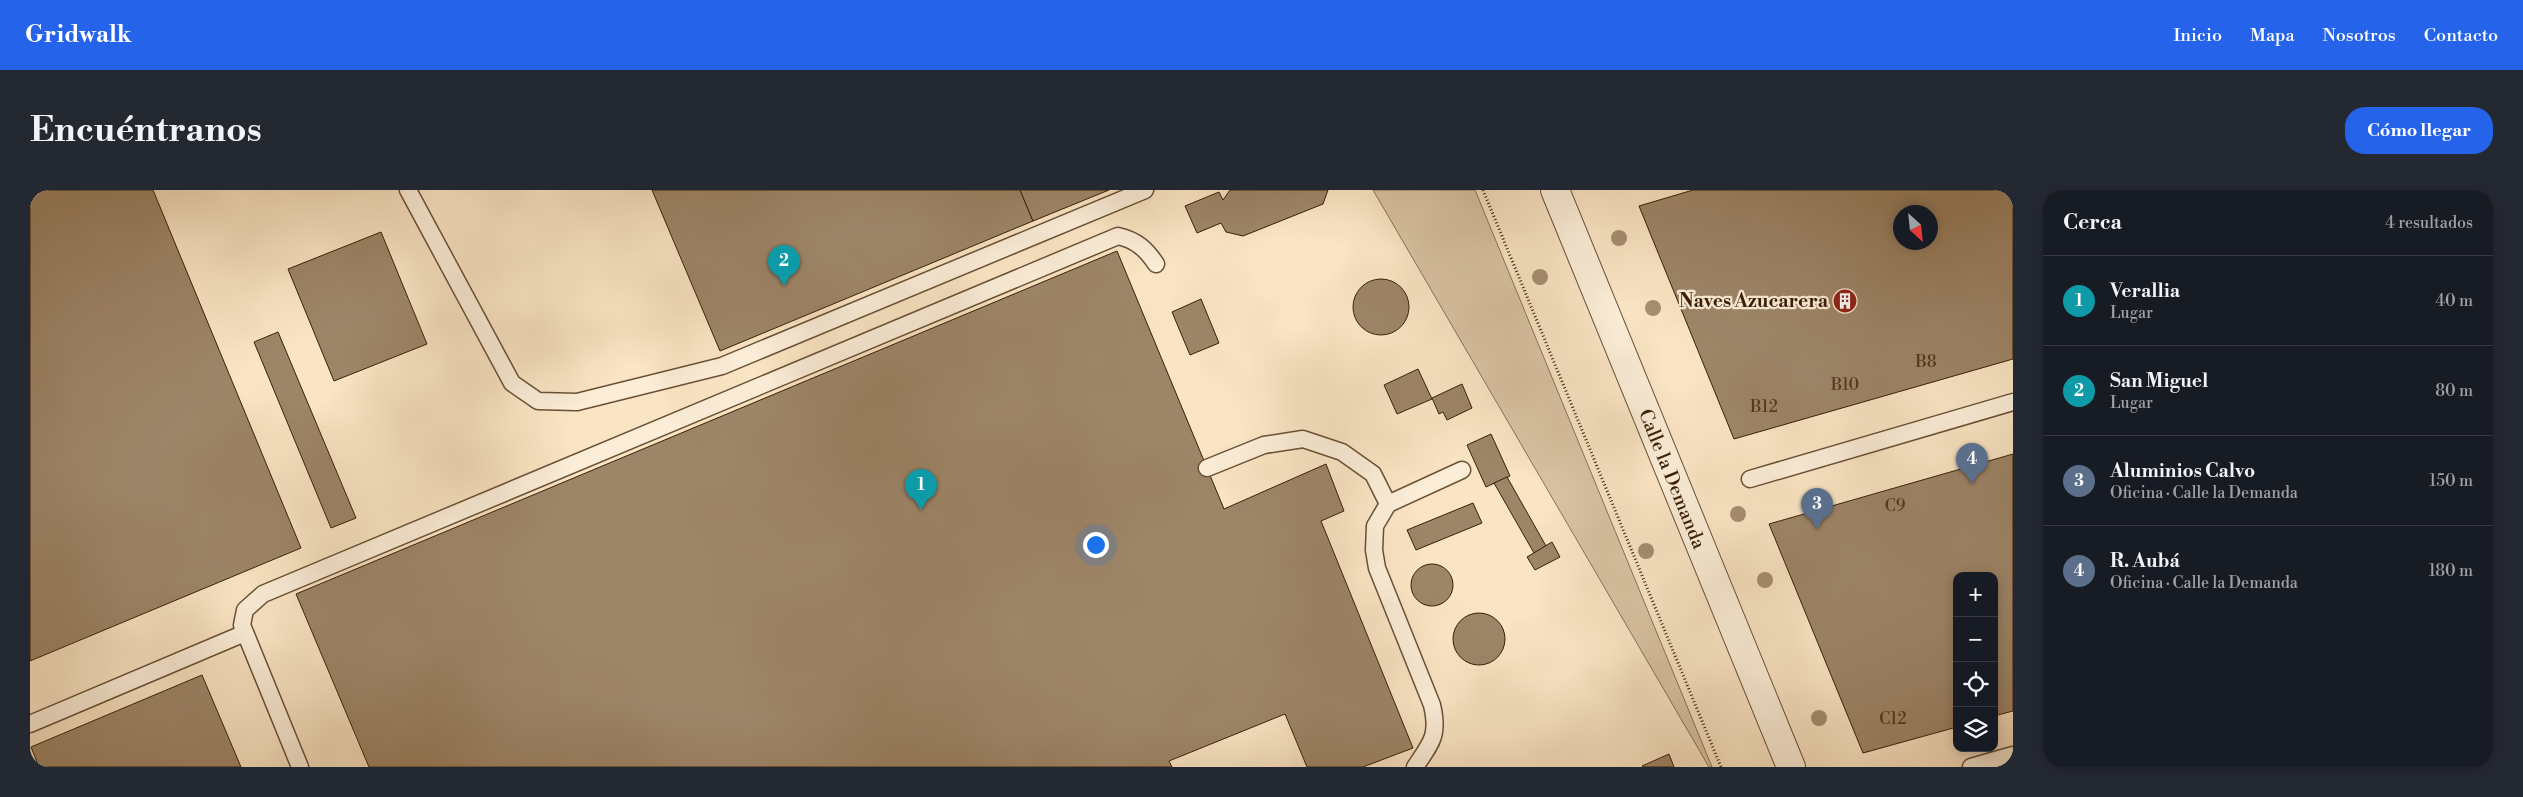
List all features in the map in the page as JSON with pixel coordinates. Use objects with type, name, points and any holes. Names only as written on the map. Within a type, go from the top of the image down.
[{"type":"street","name":"Calle la Demanda","points":[[1555,190],[1791,767]]},
{"type":"lane","points":[[408,190],[512,383],[538,400],[577,402],[722,366],[1145,190]]},
{"type":"lane","points":[[300,767],[242,625],[245,610],[263,594],[1118,236],[1130,238],[1146,249],[1156,264]]},
{"type":"lane","points":[[1750,479],[2013,402]]},
{"type":"lane","points":[[1207,468],[1264,444],[1303,440],[1342,452],[1373,474],[1388,504]]},
{"type":"lane","points":[[1415,767],[1429,746],[1436,724],[1432,705],[1377,568],[1374,550],[1375,526],[1388,504],[1462,470]]},
{"type":"lane","points":[[30,724],[245,633]]},
{"type":"lane","points":[[1971,767],[2013,755]]},
{"type":"path","points":[[1483,190],[1721,767]]},
{"type":"shaded area","points":[[1373,190],[1475,190],[1712,767],[1709,767]]},
{"type":"building","points":[[30,190],[153,190],[301,548],[30,661]]},
{"type":"building","points":[[652,190],[1020,190],[1033,221],[720,351]]},
{"type":"building","points":[[1020,190],[1109,190],[1033,221]]},
{"type":"building","points":[[1230,190],[1328,190],[1323,204],[1243,236],[1226,232],[1221,223],[1197,233],[1185,206],[1219,192],[1223,200]]},
{"type":"building","name":"Naves Azucarera","points":[[1693,190],[2013,190],[2013,359],[1734,439],[1639,206]]},
{"type":"building","points":[[381,232],[427,344],[334,381],[288,269]]},
{"type":"building","points":[[1117,251],[1224,509],[1326,464],[1344,511],[1321,521],[1413,748],[1363,767],[1307,767],[1285,714],[1169,761],[1172,767],[369,767],[296,594]]},
{"type":"building","points":[[1375,279],[1387,279],[1401,287],[1409,301],[1407,318],[1401,327],[1387,335],[1375,335],[1365,330],[1358,323],[1353,313],[1353,301],[1358,291],[1365,284]]},
{"type":"building","points":[[1201,299],[1219,343],[1190,355],[1172,312]]},
{"type":"building","points":[[278,332],[356,518],[331,528],[254,342]]},
{"type":"building","points":[[1418,369],[1432,399],[1397,414],[1384,385]]},
{"type":"building","points":[[1462,384],[1472,408],[1447,420],[1443,412],[1439,414],[1432,398]]},
{"type":"building","points":[[1491,434],[1510,476],[1486,487],[1467,445]]},
{"type":"building","points":[[2013,454],[2013,711],[1998,715],[1998,572],[1953,572],[1953,728],[1863,753],[1769,524]]},
{"type":"building","points":[[1507,477],[1546,546],[1534,553],[1494,483]]},
{"type":"building","points":[[1473,503],[1482,523],[1416,550],[1407,530]]},
{"type":"building","points":[[1552,542],[1560,557],[1535,570],[1527,557]]},
{"type":"building","points":[[1436,564],[1444,567],[1450,573],[1453,585],[1450,597],[1444,603],[1428,606],[1420,603],[1414,597],[1411,581],[1414,573],[1420,567]]},
{"type":"building","points":[[1474,613],[1484,613],[1498,620],[1505,634],[1505,644],[1498,658],[1484,665],[1474,665],[1464,661],[1457,654],[1453,644],[1453,634],[1457,624],[1464,617]]},
{"type":"building","points":[[202,675],[241,767],[39,767],[31,747]]},
{"type":"building","points":[[1669,754],[1674,767],[1642,766]]},
{"type":"place","name":"San Miguel","points":[[784,286]]},
{"type":"place","name":"Naves Azucarera","points":[[1845,301]]},
{"type":"place","name":"R. Aubá","points":[[1972,484]]},
{"type":"place","name":"Verallia","points":[[921,510]]},
{"type":"place","name":"Aluminios Calvo","points":[[1817,529]]}]
